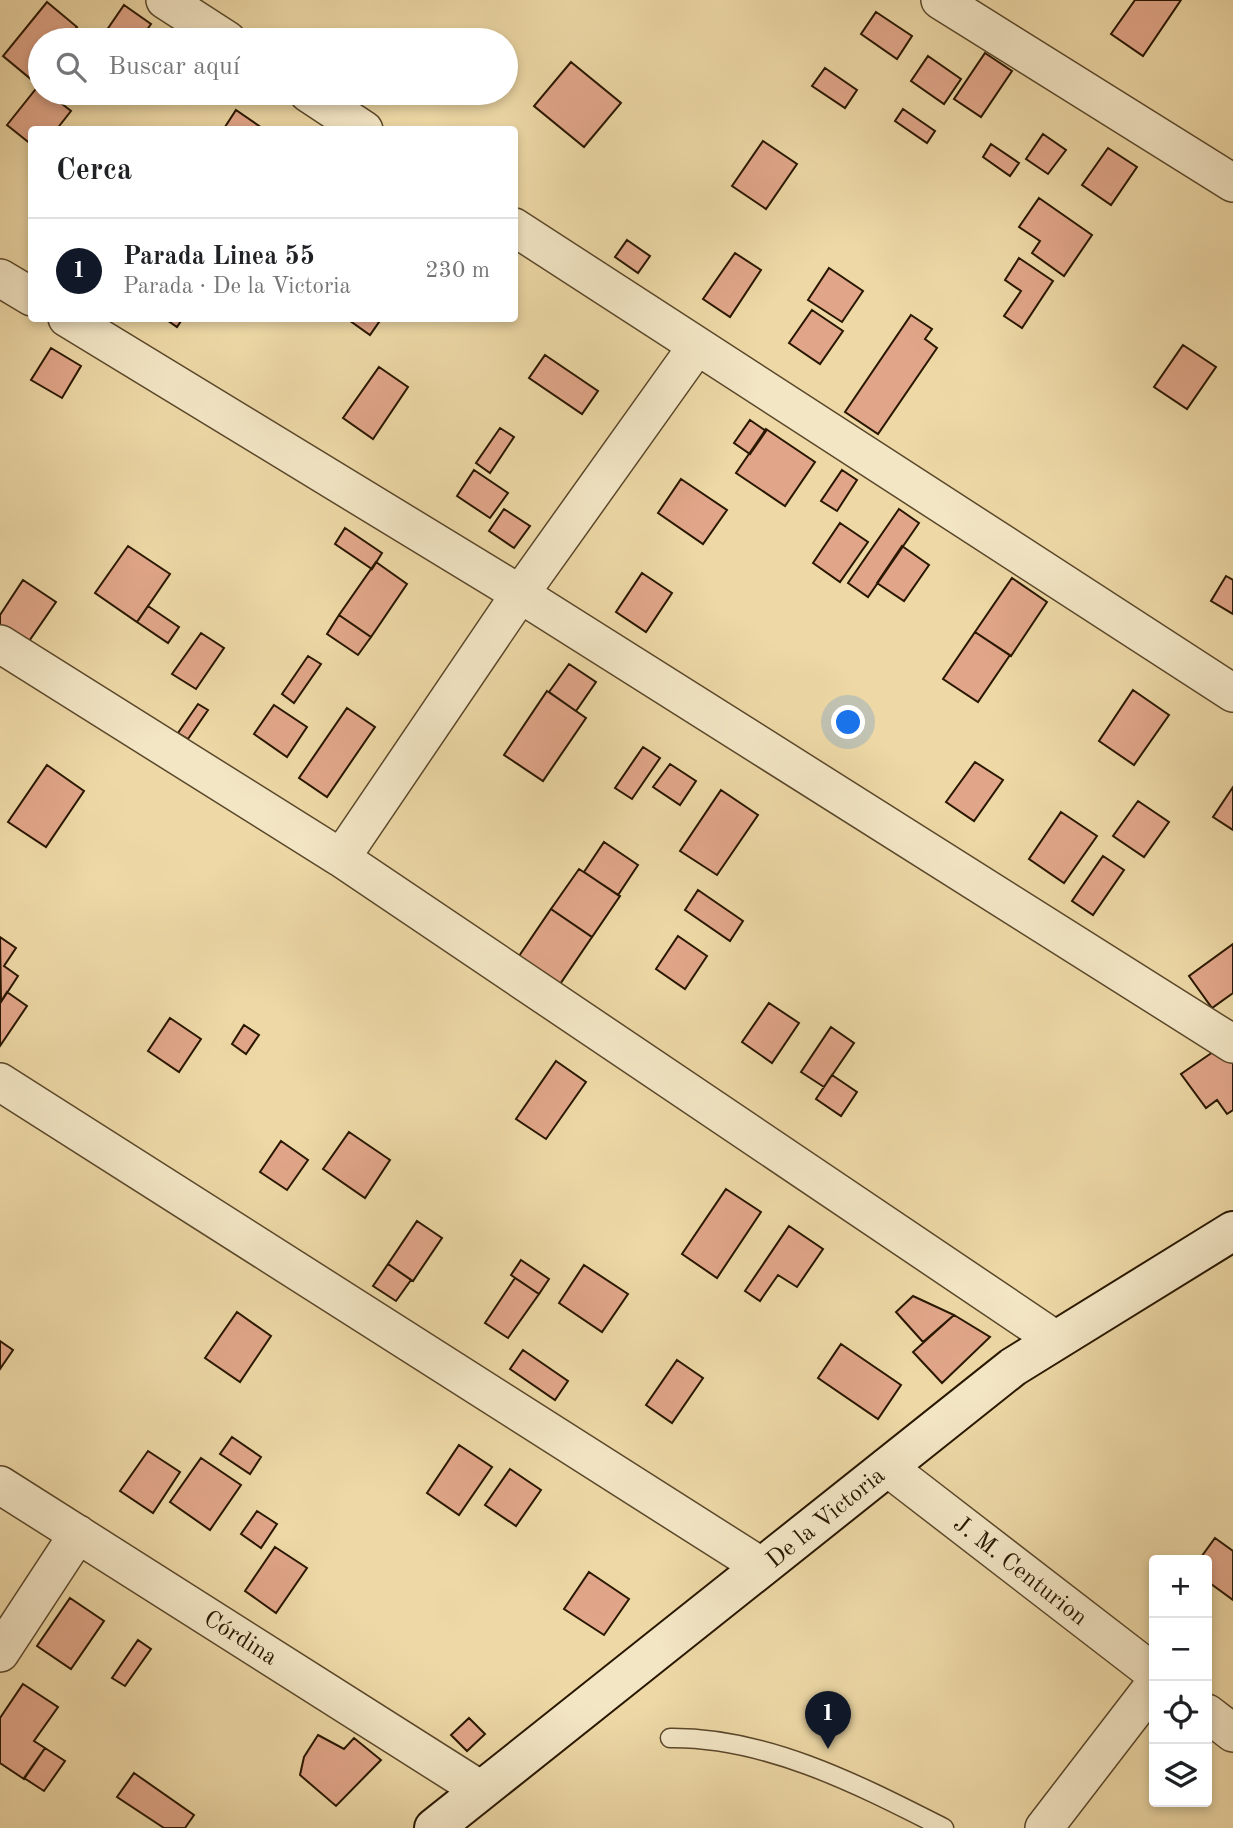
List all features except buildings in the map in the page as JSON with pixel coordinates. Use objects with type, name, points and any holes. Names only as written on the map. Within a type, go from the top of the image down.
[{"type":"main road","name":"De la Victoria","points":[[434,1828],[1013,1367],[1233,1231]]},
{"type":"street","points":[[165,0],[208,28]]},
{"type":"street","points":[[940,0],[1233,183]]},
{"type":"street","points":[[326,105],[358,126]]},
{"type":"street","points":[[518,230],[1233,693]]},
{"type":"street","points":[[0,278],[28,295]]},
{"type":"street","points":[[73,322],[520,594],[1233,1044]]},
{"type":"street","points":[[341,858],[520,594],[697,346]]},
{"type":"street","points":[[0,644],[341,858],[1056,1340]]},
{"type":"street","points":[[0,1082],[762,1567]]},
{"type":"street","name":"J. M. Centurion","points":[[887,1467],[1149,1669]]},
{"type":"street","name":"Córdina","points":[[0,1485],[481,1790]]},
{"type":"street","points":[[0,1653],[78,1534]]},
{"type":"street","points":[[1044,1828],[1149,1692]]},
{"type":"street","points":[[1212,1717],[1233,1733]]},
{"type":"lane","points":[[670,1738],[707,1738],[792,1758],[944,1828]]},
{"type":"place","name":"Parada Linea 55","points":[[828,1749]]}]
